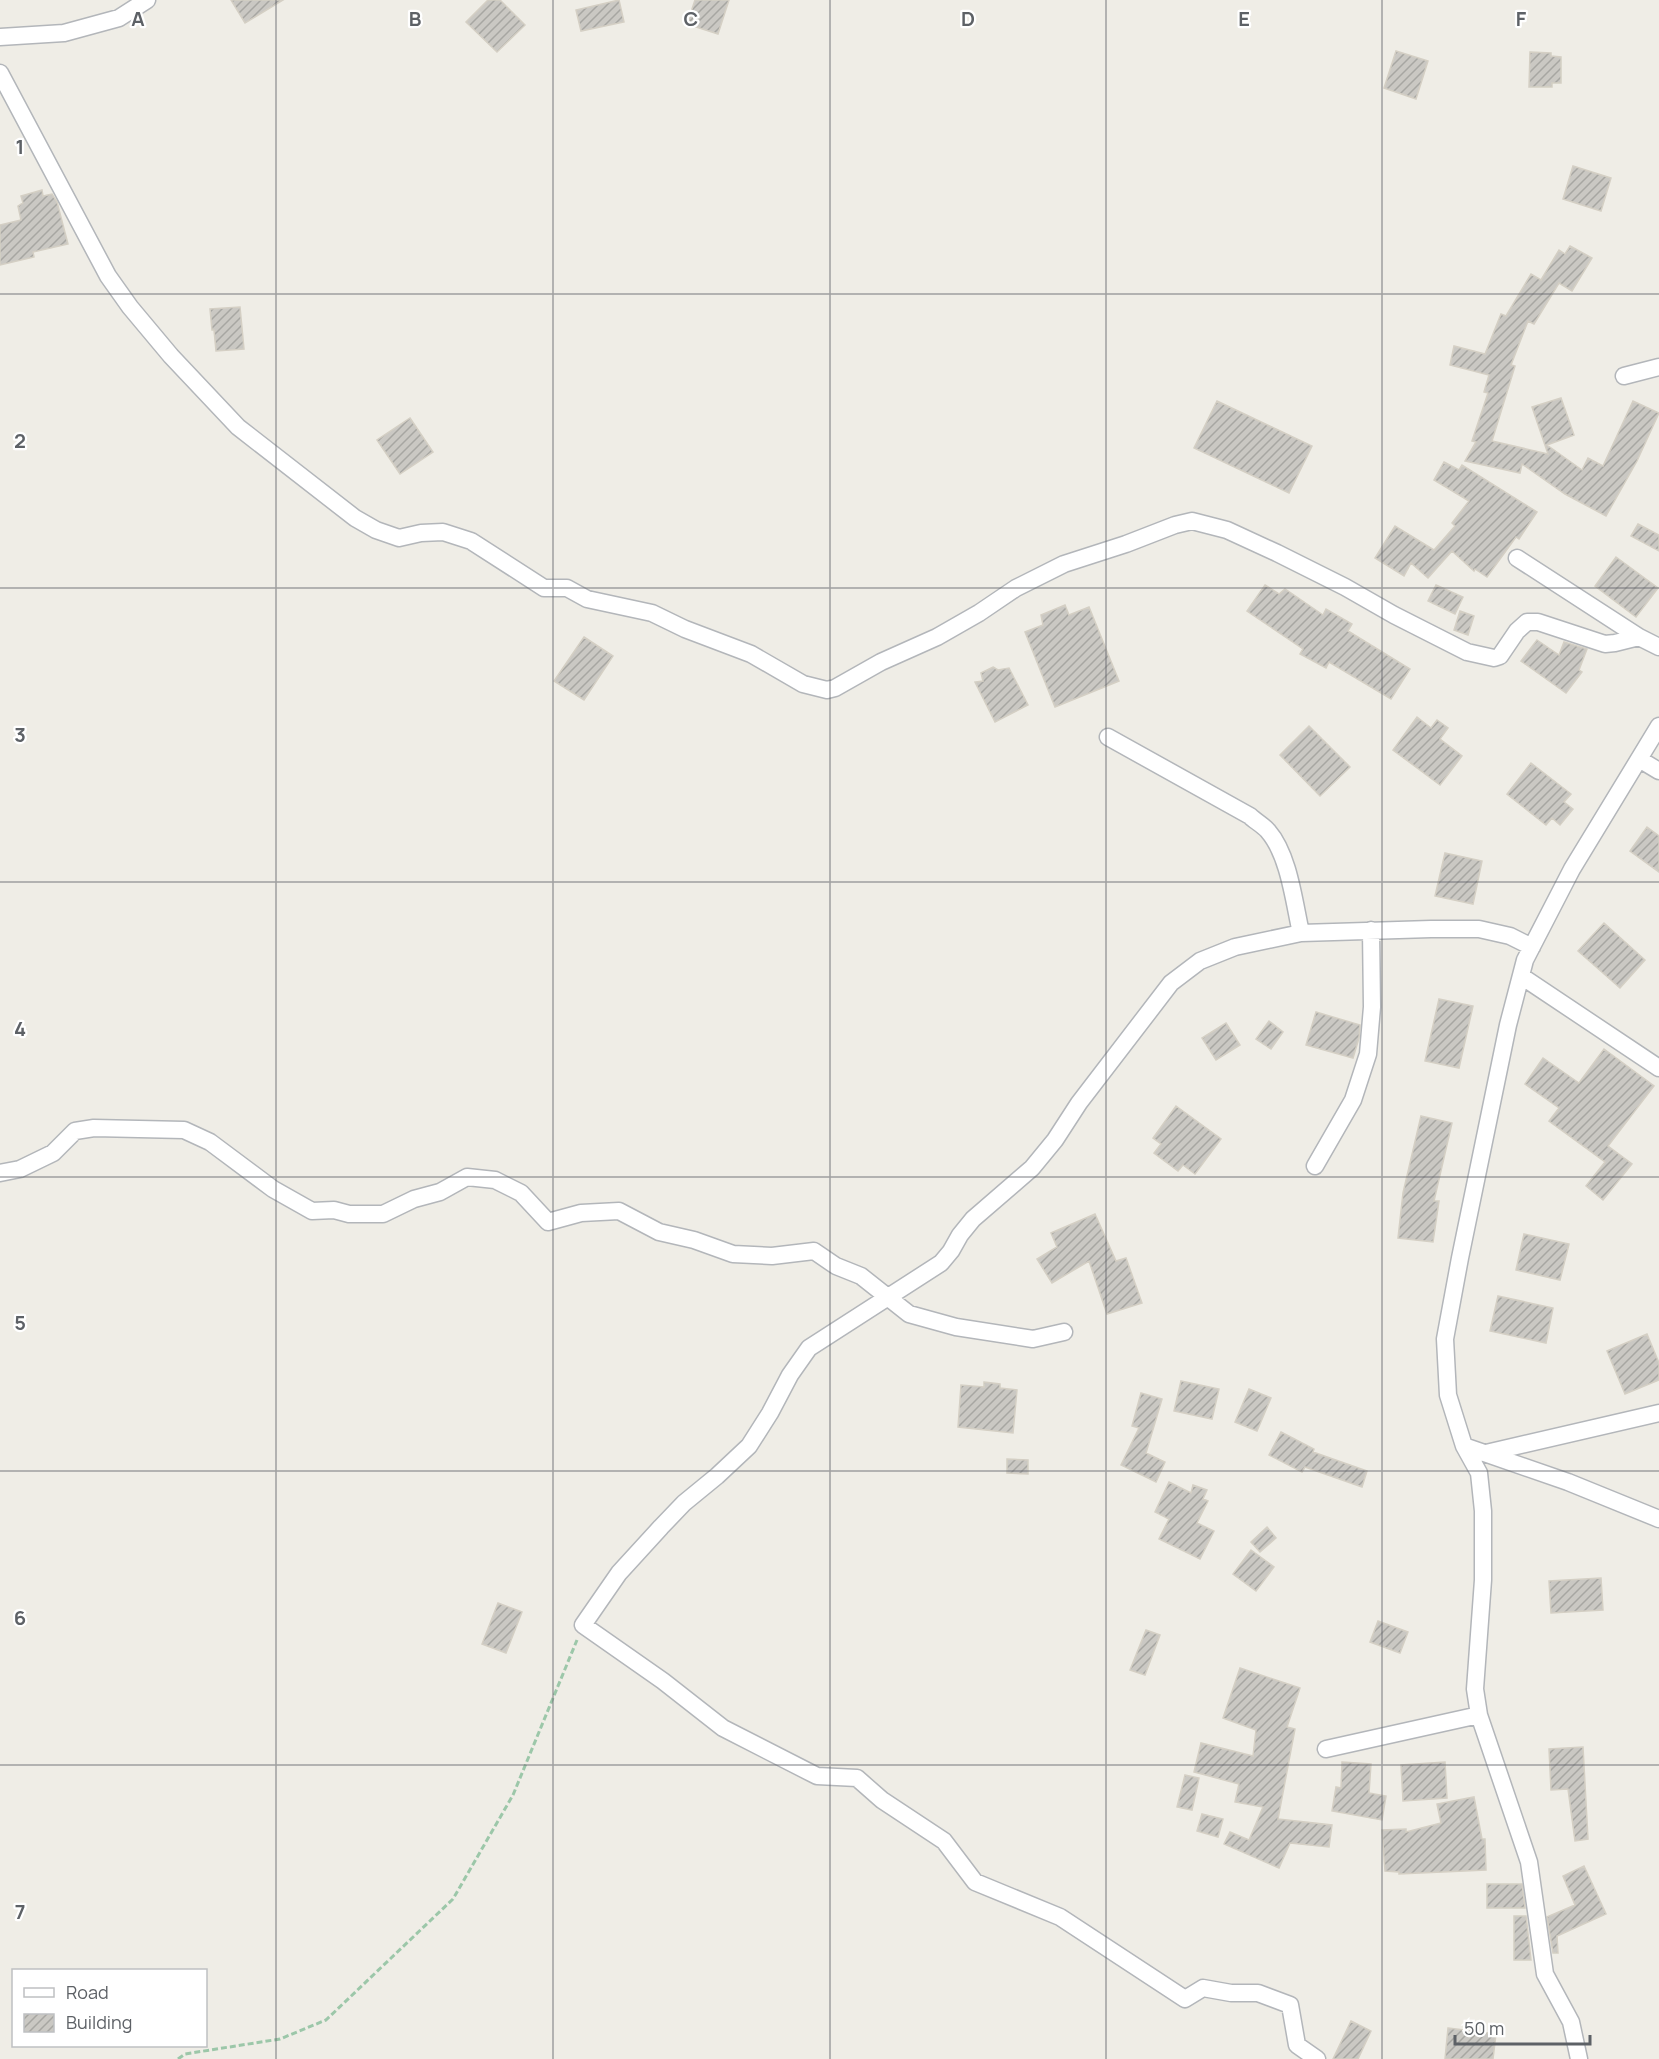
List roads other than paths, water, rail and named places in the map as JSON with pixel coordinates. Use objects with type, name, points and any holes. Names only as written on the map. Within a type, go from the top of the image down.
[{"type":"street","points":[[0,36],[64,33],[119,18],[147,0]]},
{"type":"street","points":[[0,73],[108,276],[130,307],[171,356],[238,427],[355,518],[376,530],[399,538],[421,533],[443,532],[471,541],[544,588],[567,588],[587,599],[652,613],[751,654],[803,684],[827,690],[835,688],[937,637],[1016,588],[1064,564],[1192,521],[1227,530],[1345,587],[1441,640],[1483,657],[1500,656],[1517,631],[1527,622],[1538,622],[1605,644],[1639,637]]},
{"type":"street","points":[[1624,376],[1659,367]]},
{"type":"street","points":[[1517,558],[1639,637],[1659,647]]},
{"type":"street","points":[[1579,2059],[1571,2022],[1545,1974],[1528,1862],[1479,1714],[1475,1689],[1483,1580],[1483,1511],[1479,1473],[1464,1446],[1448,1395],[1445,1339],[1508,1025],[1525,960],[1572,869],[1659,726]]},
{"type":"street","points":[[1108,737],[1250,816],[1268,831],[1280,851],[1288,872],[1301,933]]},
{"type":"street","points":[[1639,759],[1659,771]]},
{"type":"street","points":[[1317,2059],[1297,2045],[1290,2005],[1258,1993],[1232,1993],[1203,1988],[1185,1999],[1060,1917],[975,1882],[944,1841],[882,1800],[857,1778],[817,1776],[723,1728],[663,1681],[583,1625],[619,1573],[661,1527],[684,1503],[749,1446],[790,1375],[810,1348],[941,1263],[973,1219],[1032,1168],[1055,1140],[1079,1103],[1171,983],[1200,961],[1235,947],[1301,933],[1479,929],[1510,936],[1532,946]]},
{"type":"street","points":[[1315,1166],[1353,1100],[1368,1054],[1372,1007],[1371,930]]},
{"type":"street","points":[[1521,976],[1659,1068]]},
{"type":"street","points":[[0,1173],[20,1169],[53,1153],[75,1131],[94,1128],[184,1130],[210,1142],[273,1189],[312,1211],[334,1210],[349,1214],[383,1214],[414,1199],[440,1191],[467,1177],[495,1180],[521,1193],[548,1222],[580,1213],[619,1211],[658,1232],[694,1240],[733,1254],[772,1256],[814,1251],[836,1266],[861,1276],[909,1314],[956,1327],[1033,1339],[1064,1332]]},
{"type":"street","points":[[1485,1453],[1659,1413]]},
{"type":"street","points":[[1464,1446],[1568,1482],[1659,1519]]},
{"type":"street","points":[[1326,1749],[1479,1714]]}]
